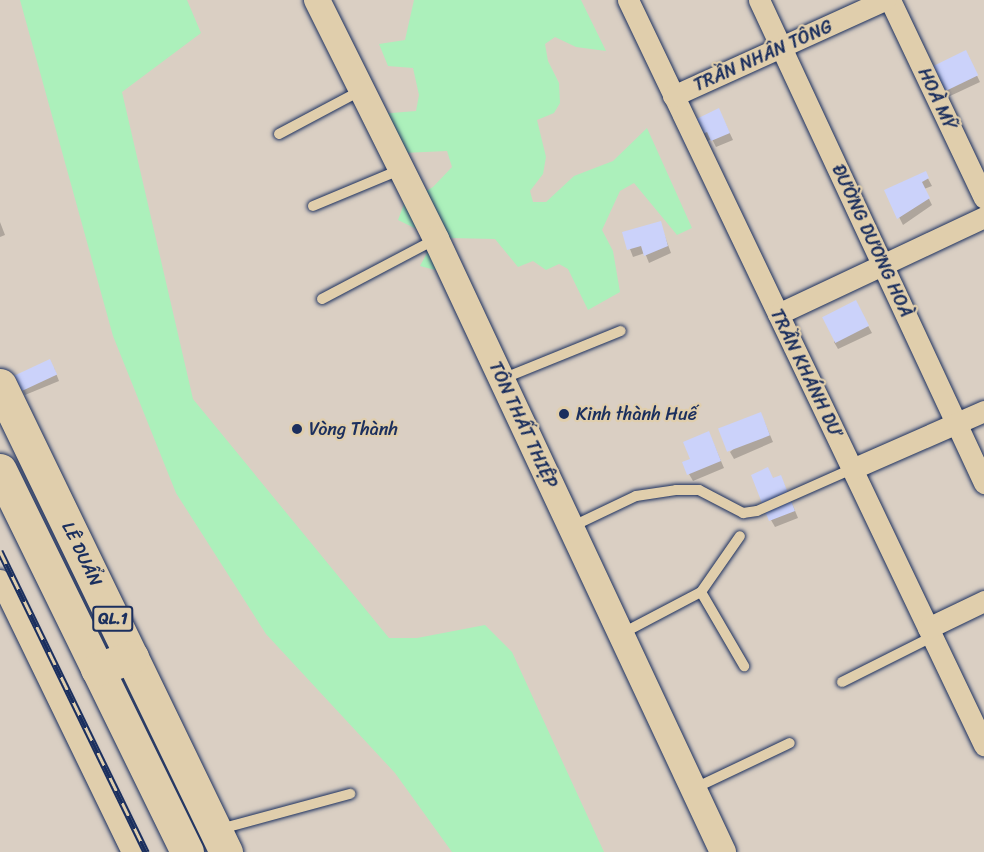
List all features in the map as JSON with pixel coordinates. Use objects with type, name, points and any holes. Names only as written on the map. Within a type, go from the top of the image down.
[{"type":"main road","name":"LÊ DUẨN","points":[[0,385],[221,841]]},
{"type":"main road","name":"LÊ DUẨN","points":[[0,470],[187,852]]},
{"type":"main road","points":[[97,669],[132,657]]},
{"type":"street","name":"TÔN THẤT THIỆP","points":[[317,0],[360,91],[403,168],[723,852]]},
{"type":"street","name":"TRẦN KHÁNH DƯ","points":[[627,0],[984,745]]},
{"type":"street","name":"ĐƯỜNG DƯƠNG HOÀ","points":[[759,0],[783,47],[984,483]]},
{"type":"street","name":"TRẦN NHÂN TÔNG","points":[[674,96],[885,0]]},
{"type":"street","name":"HOÀ MỸ","points":[[890,0],[984,198]]},
{"type":"street","points":[[778,314],[984,217]]},
{"type":"street","points":[[852,469],[984,411]]},
{"type":"street","points":[[0,580],[126,850]]},
{"type":"street","points":[[930,632],[984,601]]},
{"type":"lane","points":[[279,134],[360,91]]},
{"type":"lane","points":[[313,206],[403,168]]},
{"type":"lane","points":[[322,299],[436,239]]},
{"type":"lane","points":[[502,380],[621,331]]},
{"type":"lane","points":[[570,527],[636,496],[676,490],[699,490],[743,513],[757,511],[852,469]]},
{"type":"lane","points":[[620,634],[701,592],[740,536]]},
{"type":"lane","points":[[701,592],[744,666]]},
{"type":"lane","points":[[842,682],[930,632]]},
{"type":"lane","points":[[693,789],[790,743]]},
{"type":"lane","points":[[221,841],[350,794]]},
{"type":"green space","points":[[20,0],[187,0],[201,33],[122,92],[193,399],[389,638],[417,638],[485,625],[512,652],[604,852],[452,852],[395,773],[266,634],[176,493],[113,336]]},
{"type":"green space","points":[[414,0],[581,0],[606,51],[576,47],[555,37],[545,44],[548,61],[559,83],[560,103],[554,113],[537,120],[546,157],[543,174],[530,191],[533,202],[546,202],[574,176],[613,161],[647,128],[692,228],[677,235],[634,183],[620,191],[602,230],[613,251],[620,292],[588,310],[568,269],[559,264],[546,270],[533,261],[518,267],[495,239],[451,238],[435,249],[439,271],[420,266],[435,238],[398,220],[404,204],[433,187],[452,167],[447,151],[403,153],[367,115],[416,111],[419,95],[413,68],[388,66],[379,44],[405,40]]},
{"type":"building","points":[[966,50],[978,75],[944,92],[932,67]]},
{"type":"building","points":[[719,108],[730,133],[711,141],[707,132],[684,143],[678,128]]},
{"type":"building","points":[[926,171],[929,178],[922,182],[930,198],[897,219],[884,190]]},
{"type":"building","points":[[661,221],[668,246],[644,256],[641,246],[627,250],[622,232]]},
{"type":"building","points":[[856,300],[869,326],[835,343],[822,317]]},
{"type":"building","points":[[50,359],[57,374],[22,391],[15,375]]},
{"type":"building","points":[[761,412],[770,435],[727,452],[718,428]]},
{"type":"building","points":[[709,431],[721,461],[687,475],[682,462],[690,459],[683,442]]},
{"type":"building","points":[[768,467],[773,478],[781,475],[795,511],[769,521],[751,475]]},
{"type":"railway","points":[[0,551],[146,852]]},
{"type":"place","name":"Kinh thành Huế","points":[[564,414]]},
{"type":"place","name":"Vòng Thành","points":[[297,429]]}]
